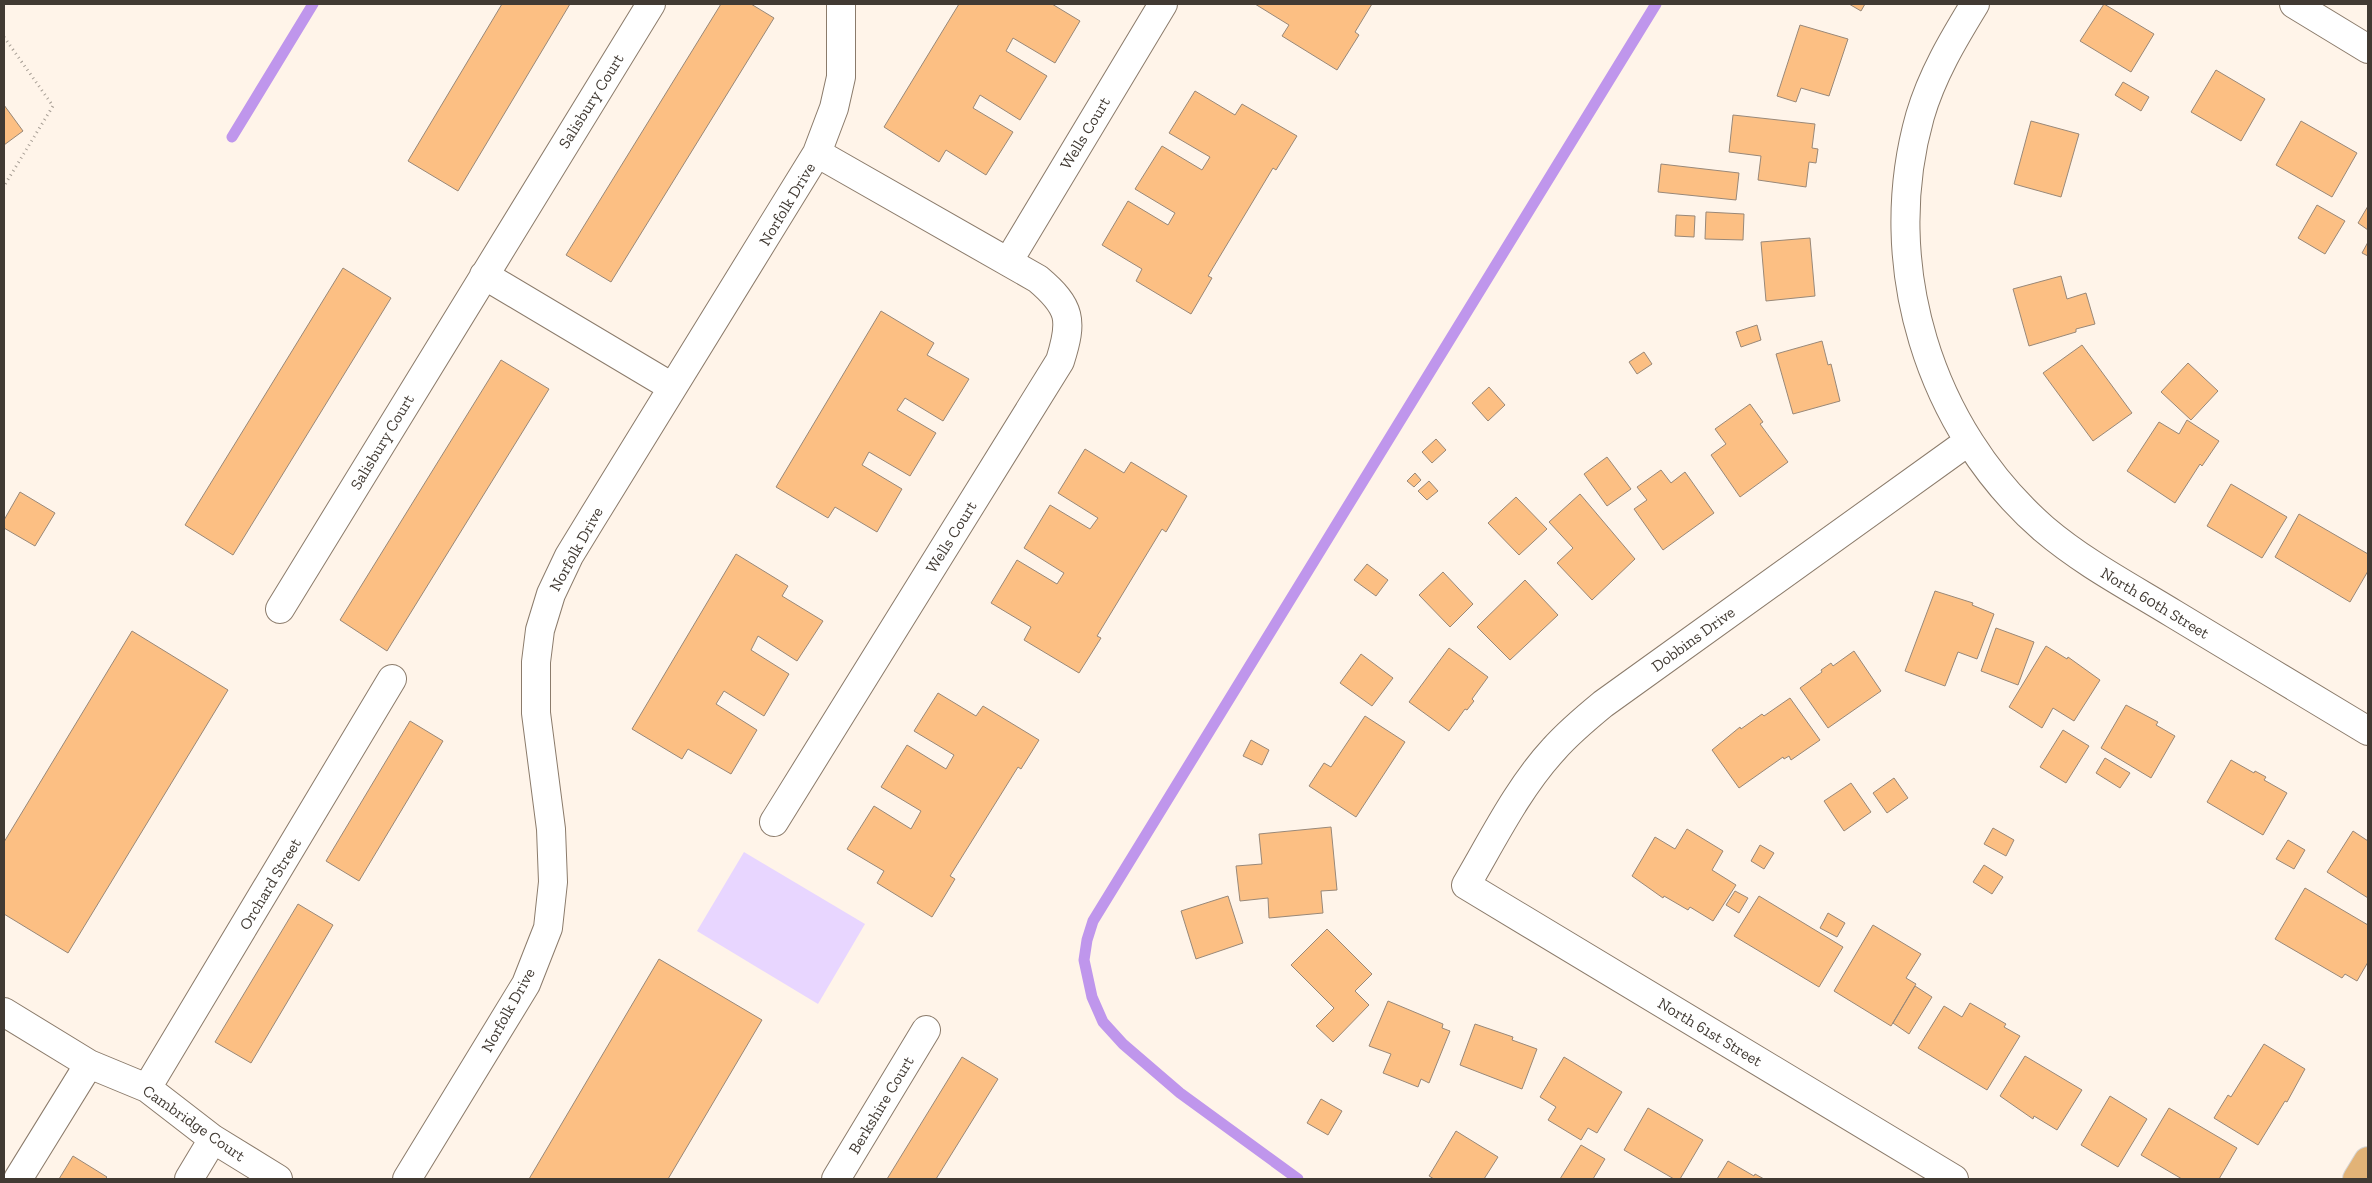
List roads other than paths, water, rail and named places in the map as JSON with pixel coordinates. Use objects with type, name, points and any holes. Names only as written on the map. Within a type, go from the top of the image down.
[{"type":"main road","points":[[2357,1179],[2368,1161]]},
{"type":"street","name":"Salisbury Court","points":[[280,610],[651,4]]},
{"type":"street","name":"Norfolk Drive","points":[[406,1179],[526,984],[548,928],[554,882],[551,829],[536,713],[536,662],[540,630],[551,594],[569,556],[818,153],[834,108],[841,76],[841,4]]},
{"type":"street","name":"Wells Court","points":[[1008,262],[1162,4]]},
{"type":"street","name":"North 60th Street","points":[[1975,4],[1942,61],[1920,117],[1911,159],[1906,219],[1906,254],[1910,292],[1925,350],[1949,407],[1969,442],[2002,486],[2045,530],[2082,557],[2368,731]]},
{"type":"street","points":[[2294,4],[2368,49]]},
{"type":"street","name":"Wells Court","points":[[774,822],[1060,361],[1068,335],[1066,314],[1057,295],[1038,279],[818,153]]},
{"type":"street","points":[[484,275],[672,388]]},
{"type":"street","name":"Dobbins Drive","points":[[1466,885],[1517,799],[1553,750],[1576,726],[1603,704],[1969,442]]},
{"type":"street","name":"Orchard Street","points":[[147,1088],[392,679]]},
{"type":"street","name":"North 61st Street","points":[[1466,885],[1954,1179]]},
{"type":"street","name":"Cambridge Court","points":[[4,1012],[89,1064],[147,1088],[213,1139],[277,1179]]},
{"type":"street","name":"Berkshire Court","points":[[836,1179],[926,1030]]},
{"type":"street","points":[[18,1179],[89,1064]]},
{"type":"street","points":[[189,1179],[213,1139]]},
{"type":"waterway","points":[[232,137],[313,4]]},
{"type":"waterway","points":[[1298,1179],[1180,1093],[1123,1044],[1103,1022],[1092,997],[1084,960],[1087,940],[1093,921],[1656,4]]}]
